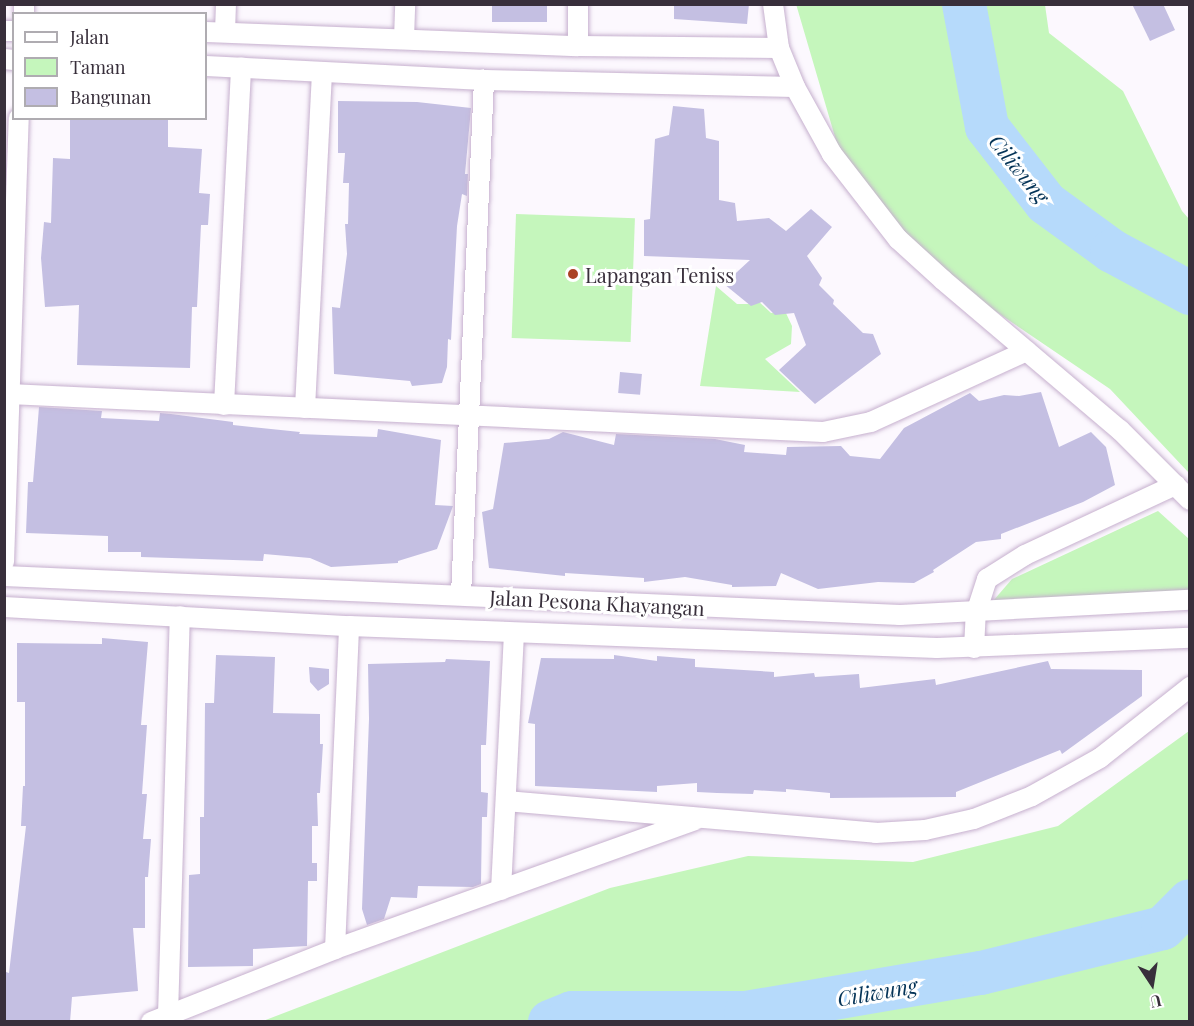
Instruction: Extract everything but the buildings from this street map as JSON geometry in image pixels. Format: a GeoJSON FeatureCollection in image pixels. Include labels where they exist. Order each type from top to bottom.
{"type":"FeatureCollection","features":[{"type":"Feature","properties":{"kind":"street"},"geometry":{"type":"LineString","coordinates":[[226,4],[215,32],[578,46],[779,48]]}},
{"type":"Feature","properties":{"kind":"street"},"geometry":{"type":"LineString","coordinates":[[404,39],[405,4]]}},
{"type":"Feature","properties":{"kind":"street"},"geometry":{"type":"LineString","coordinates":[[578,4],[578,46]]}},
{"type":"Feature","properties":{"kind":"street"},"geometry":{"type":"LineString","coordinates":[[773,4],[779,48],[795,87],[832,154],[898,239],[1120,430],[1190,500]]}},
{"type":"Feature","properties":{"kind":"street"},"geometry":{"type":"LineString","coordinates":[[207,66],[484,80],[795,87]]}},
{"type":"Feature","properties":{"kind":"street"},"geometry":{"type":"LineString","coordinates":[[224,405],[241,67]]}},
{"type":"Feature","properties":{"kind":"street"},"geometry":{"type":"LineString","coordinates":[[305,408],[322,72]]}},
{"type":"Feature","properties":{"kind":"street"},"geometry":{"type":"LineString","coordinates":[[461,595],[484,80]]}},
{"type":"Feature","properties":{"kind":"street"},"geometry":{"type":"LineString","coordinates":[[4,562],[19,120]]}},
{"type":"Feature","properties":{"kind":"street"},"geometry":{"type":"LineString","coordinates":[[9,394],[823,432],[871,422],[1027,351]]}},
{"type":"Feature","properties":{"kind":"street"},"geometry":{"type":"LineString","coordinates":[[974,648],[976,613],[982,588],[993,574],[1025,555],[1175,485]]}},
{"type":"Feature","properties":{"kind":"street","name":"Jalan Pesona Khayangan"},"geometry":{"type":"LineString","coordinates":[[4,576],[900,615],[976,613],[1190,600]]}},
{"type":"Feature","properties":{"kind":"street"},"geometry":{"type":"LineString","coordinates":[[312,623],[313,590]]}},
{"type":"Feature","properties":{"kind":"street","name":"Jalan Pesona Khayangan"},"geometry":{"type":"LineString","coordinates":[[4,607],[514,633],[974,648],[1190,638]]}},
{"type":"Feature","properties":{"kind":"street"},"geometry":{"type":"LineString","coordinates":[[180,616],[160,1018],[335,949],[701,818]]}},
{"type":"Feature","properties":{"kind":"street"},"geometry":{"type":"LineString","coordinates":[[335,949],[349,626]]}},
{"type":"Feature","properties":{"kind":"street"},"geometry":{"type":"LineString","coordinates":[[501,890],[514,633]]}},
{"type":"Feature","properties":{"kind":"street"},"geometry":{"type":"LineString","coordinates":[[506,801],[876,833],[925,830],[974,819],[1032,796],[1100,758],[1190,687]]}},
{"type":"Feature","properties":{"kind":"green space"},"geometry":{"type":"Polygon","coordinates":[[[796,4],[1045,5],[1049,33],[1123,91],[1182,211],[1189,219],[1189,473],[1110,389],[914,256],[840,154],[796,4]]]}},
{"type":"Feature","properties":{"kind":"green space","name":"Lapangan Teniss"},"geometry":{"type":"Polygon","coordinates":[[[516,214],[635,218],[631,342],[512,338],[516,214]]]}},
{"type":"Feature","properties":{"kind":"green space"},"geometry":{"type":"Polygon","coordinates":[[[716,286],[737,304],[748,304],[756,299],[771,313],[785,311],[792,326],[791,344],[765,359],[800,392],[700,386],[716,286]]]}},
{"type":"Feature","properties":{"kind":"green space"},"geometry":{"type":"Polygon","coordinates":[[[1158,511],[1189,539],[1189,594],[987,608],[1012,579],[1158,511]]]}},
{"type":"Feature","properties":{"kind":"green space"},"geometry":{"type":"Polygon","coordinates":[[[1189,731],[1189,1021],[263,1021],[610,888],[748,856],[913,862],[1058,826],[1189,731]]]}},
{"type":"Feature","properties":{"kind":"waterway","name":"Ciliwung"},"geometry":{"type":"LineString","coordinates":[[964,4],[987,127],[1046,203],[1112,251],[1190,293]]}},
{"type":"Feature","properties":{"kind":"waterway","name":"Ciliwung"},"geometry":{"type":"LineString","coordinates":[[550,1022],[572,1013],[746,1013],[981,973],[1163,928],[1190,901]]}},
{"type":"Feature","properties":{"kind":"place","name":"Lapangan Teniss"},"geometry":{"type":"Point","coordinates":[573,274]}}]}
